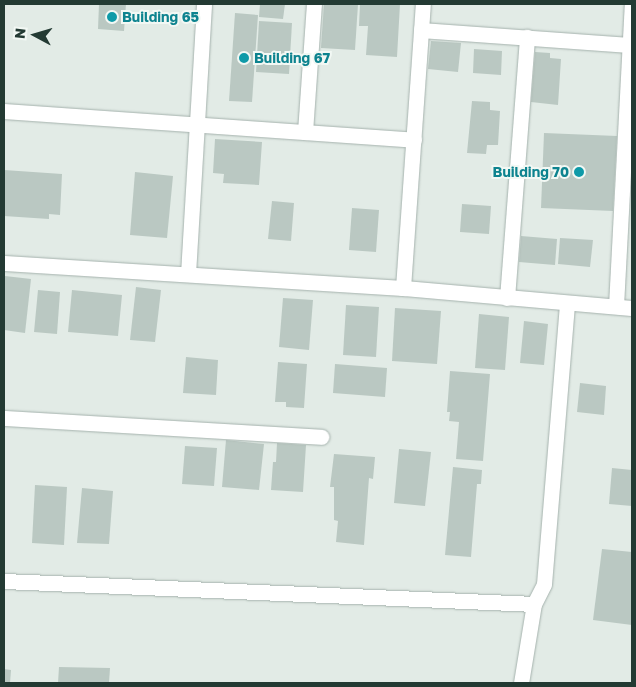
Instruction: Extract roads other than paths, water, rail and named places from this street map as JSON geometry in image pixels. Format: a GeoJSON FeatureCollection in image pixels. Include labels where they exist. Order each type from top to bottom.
{"type":"FeatureCollection","features":[{"type":"Feature","properties":{"kind":"street"},"geometry":{"type":"LineString","coordinates":[[188,274],[204,4]]}},
{"type":"Feature","properties":{"kind":"street"},"geometry":{"type":"LineString","coordinates":[[305,132],[314,4]]}},
{"type":"Feature","properties":{"kind":"street"},"geometry":{"type":"LineString","coordinates":[[403,288],[423,4]]}},
{"type":"Feature","properties":{"kind":"street"},"geometry":{"type":"LineString","coordinates":[[616,306],[632,6]]}},
{"type":"Feature","properties":{"kind":"street"},"geometry":{"type":"LineString","coordinates":[[421,30],[631,45]]}},
{"type":"Feature","properties":{"kind":"street"},"geometry":{"type":"LineString","coordinates":[[507,298],[527,38]]}},
{"type":"Feature","properties":{"kind":"street"},"geometry":{"type":"LineString","coordinates":[[4,111],[414,140]]}},
{"type":"Feature","properties":{"kind":"street"},"geometry":{"type":"LineString","coordinates":[[4,263],[403,288],[632,308]]}},
{"type":"Feature","properties":{"kind":"street"},"geometry":{"type":"LineString","coordinates":[[521,683],[534,604],[544,584],[567,303]]}},
{"type":"Feature","properties":{"kind":"street"},"geometry":{"type":"LineString","coordinates":[[4,418],[321,437]]}},
{"type":"Feature","properties":{"kind":"street"},"geometry":{"type":"LineString","coordinates":[[4,581],[534,604]]}},
{"type":"Feature","properties":{"kind":"place","name":"Building 65"},"geometry":{"type":"Point","coordinates":[112,17]}},
{"type":"Feature","properties":{"kind":"place","name":"Building 67"},"geometry":{"type":"Point","coordinates":[244,58]}},
{"type":"Feature","properties":{"kind":"place","name":"Building 70"},"geometry":{"type":"Point","coordinates":[579,172]}}]}
